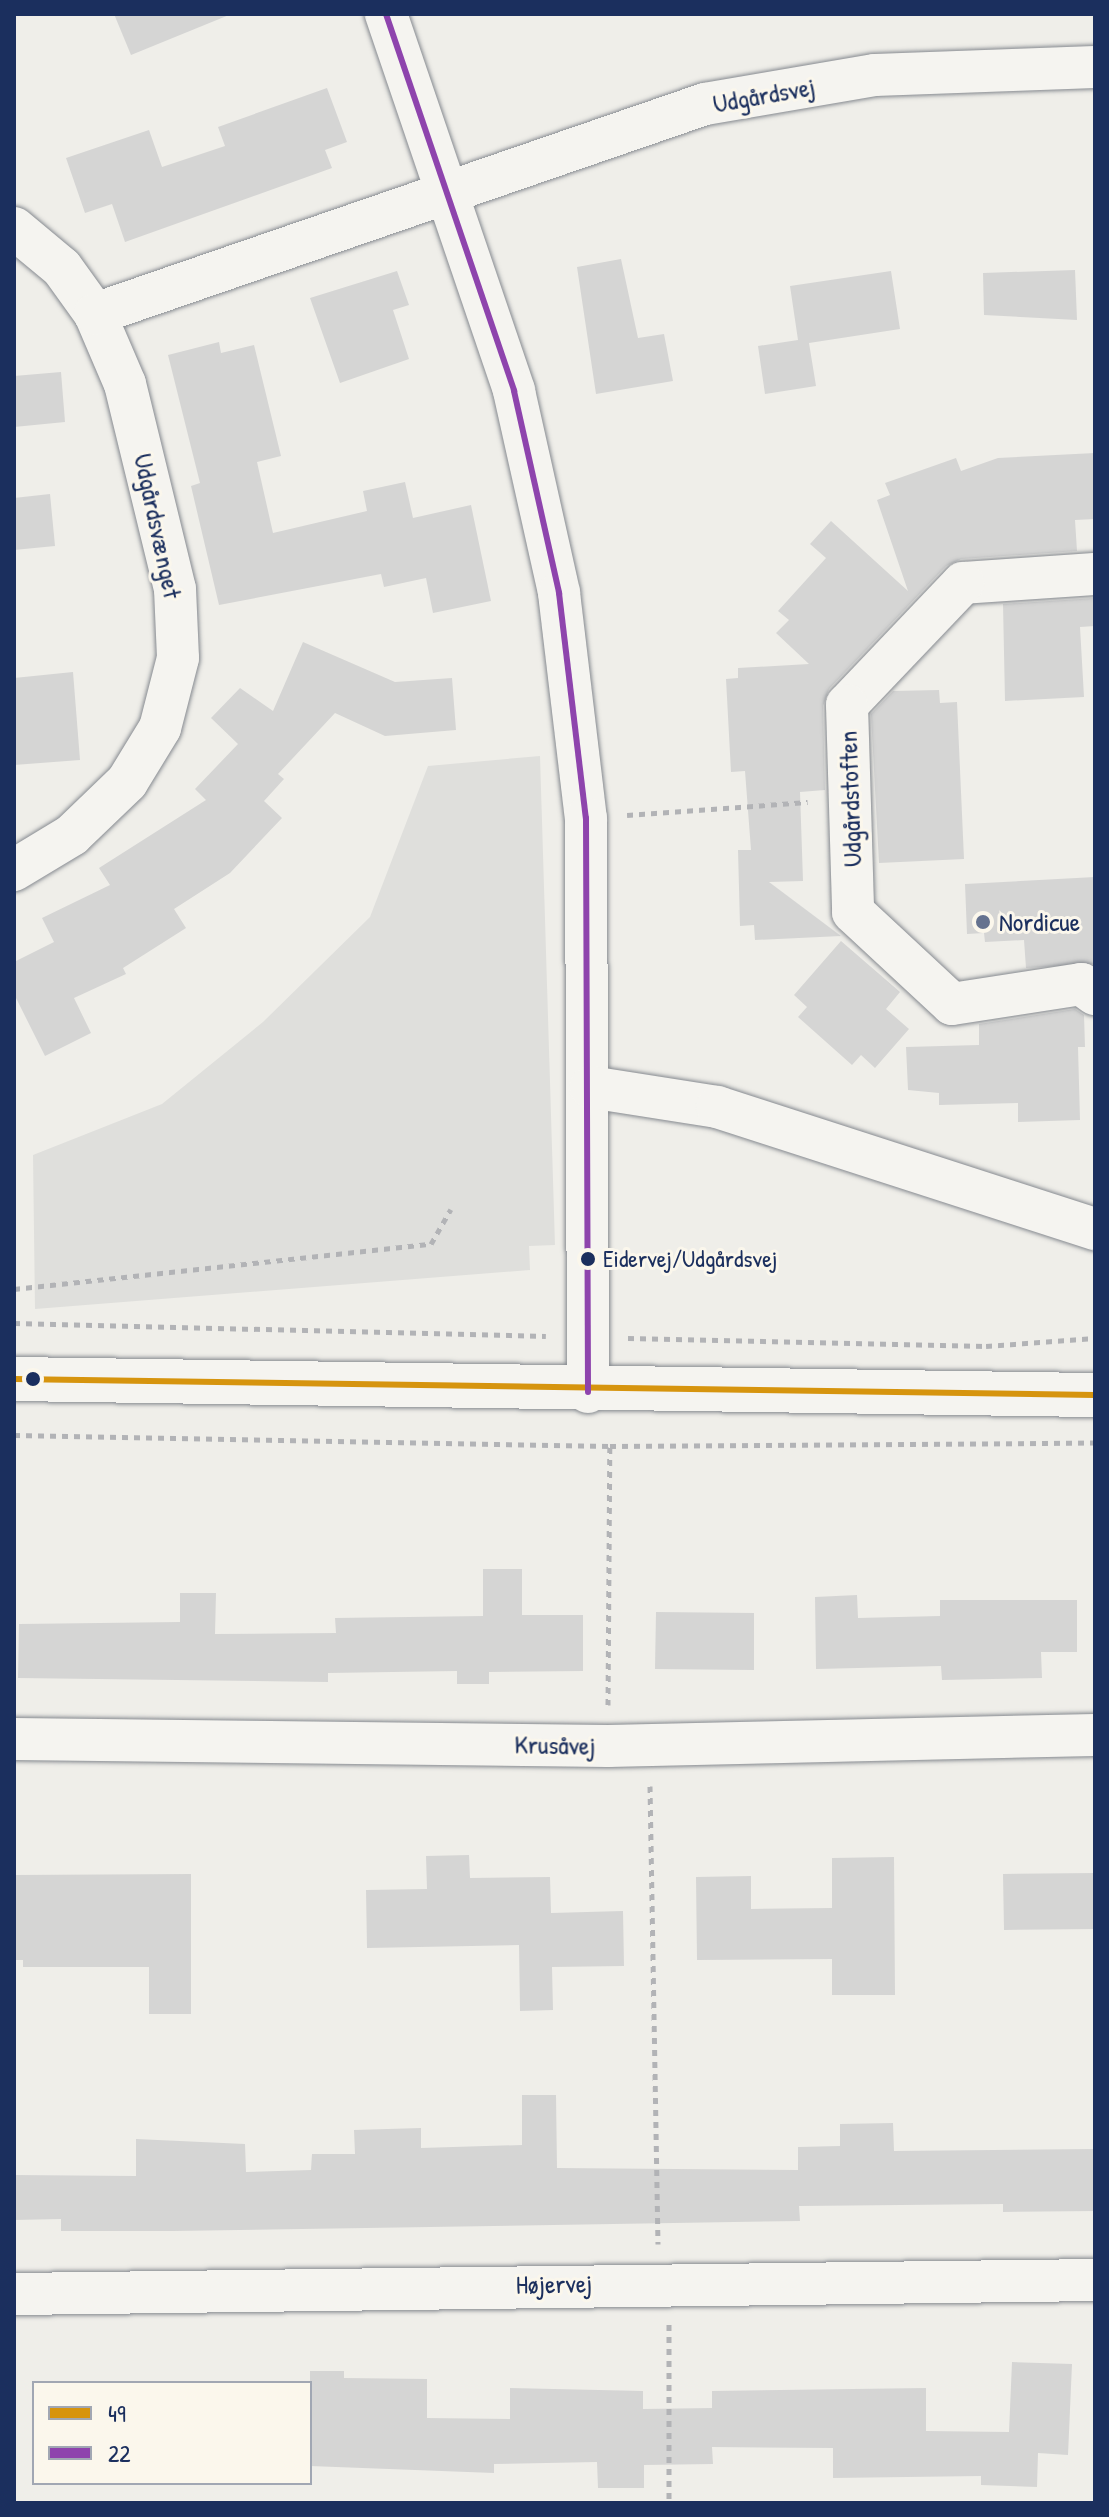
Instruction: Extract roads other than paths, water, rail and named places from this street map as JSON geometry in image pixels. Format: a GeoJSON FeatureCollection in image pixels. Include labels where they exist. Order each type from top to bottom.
{"type":"FeatureCollection","features":[{"type":"Feature","properties":{"kind":"street"},"geometry":{"type":"LineString","coordinates":[[386,14],[518,407],[559,593],[586,818],[590,1087],[588,1392]]}},
{"type":"Feature","properties":{"kind":"street","name":"Udgårdsvej"},"geometry":{"type":"LineString","coordinates":[[445,191],[705,104],[875,75],[1095,67]]}},
{"type":"Feature","properties":{"kind":"street"},"geometry":{"type":"LineString","coordinates":[[95,314],[445,191]]}},
{"type":"Feature","properties":{"kind":"street","name":"Udgårdsvænget"},"geometry":{"type":"LineString","coordinates":[[14,228],[62,268],[95,314],[125,384],[175,589],[178,658],[160,728],[127,782],[72,835],[14,870]]}},
{"type":"Feature","properties":{"kind":"street","name":"Udgårdstoften"},"geometry":{"type":"LineString","coordinates":[[1095,574],[963,583],[847,705],[853,912],[952,1004],[1081,984],[1095,994]]}},
{"type":"Feature","properties":{"kind":"street"},"geometry":{"type":"LineString","coordinates":[[590,1087],[717,1107],[1095,1229]]}},
{"type":"Feature","properties":{"kind":"street"},"geometry":{"type":"LineString","coordinates":[[14,1379],[588,1392],[1095,1395]]}},
{"type":"Feature","properties":{"kind":"street","name":"Krusåvej"},"geometry":{"type":"LineString","coordinates":[[14,1739],[649,1746],[1095,1735]]}},
{"type":"Feature","properties":{"kind":"street","name":"Højervej"},"geometry":{"type":"LineString","coordinates":[[14,2294],[669,2282],[1095,2280]]}},
{"type":"Feature","properties":{"kind":"place","name":"Nordicue"},"geometry":{"type":"Point","coordinates":[983,922]}},
{"type":"Feature","properties":{"kind":"place","name":"Eidervej/Udgårdsvej"},"geometry":{"type":"Point","coordinates":[588,1259]}}]}
